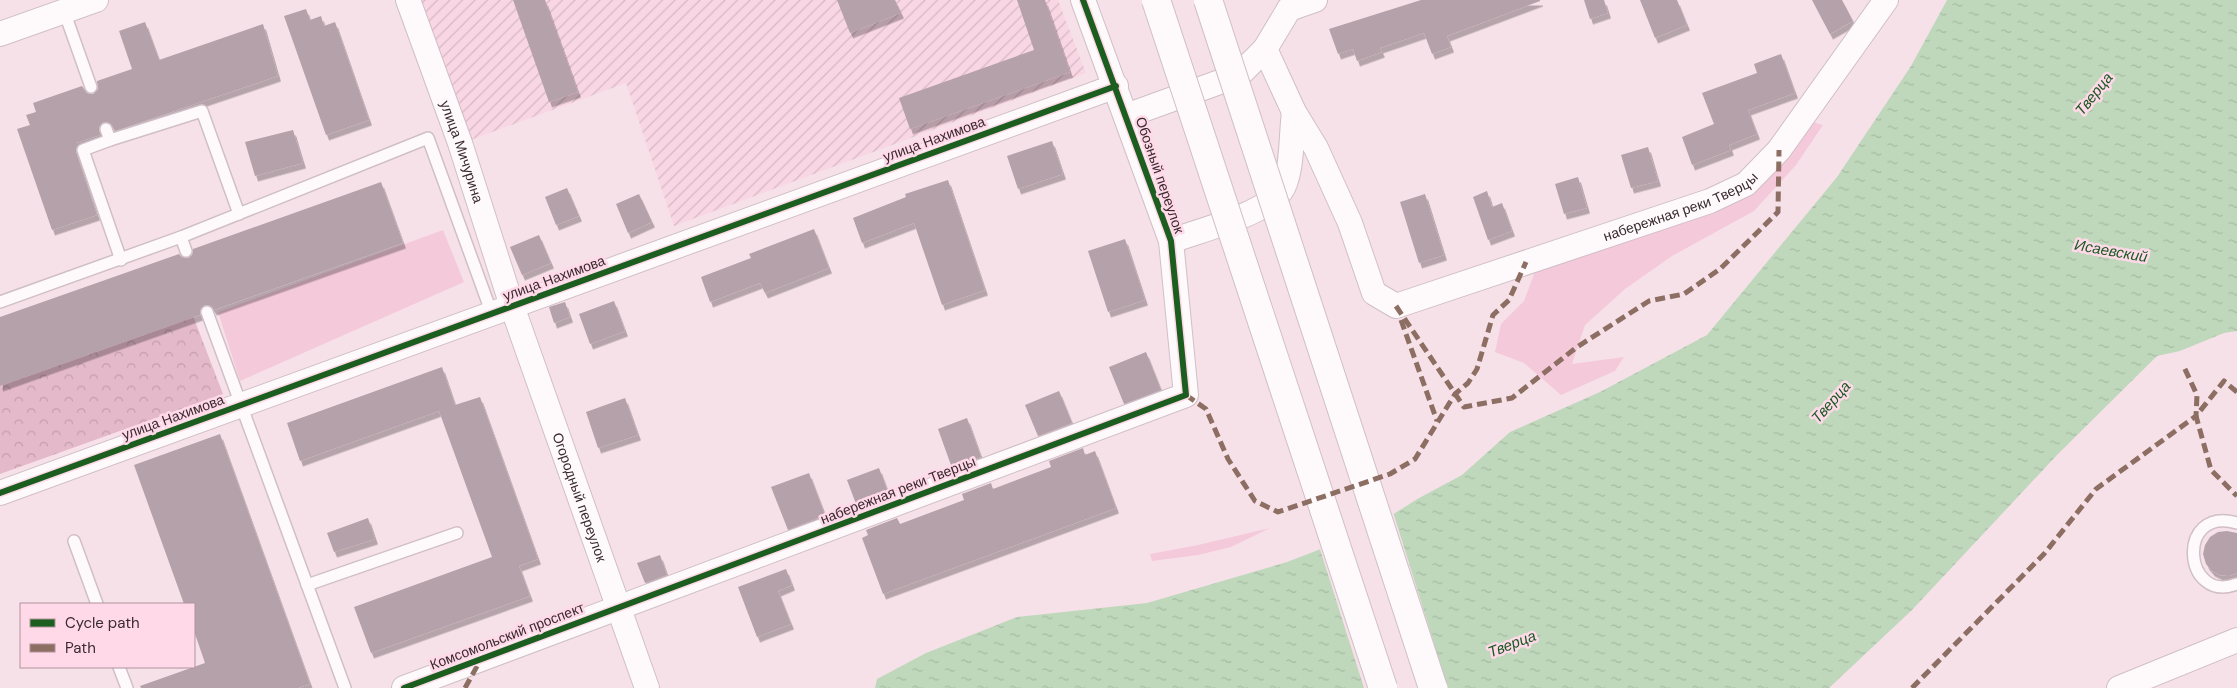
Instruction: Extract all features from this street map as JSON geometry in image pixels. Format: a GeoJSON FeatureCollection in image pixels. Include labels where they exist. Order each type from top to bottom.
{"type":"FeatureCollection","features":[{"type":"Feature","properties":{"kind":"main road"},"geometry":{"type":"LineString","coordinates":[[1156,0],[1383,688]]}},
{"type":"Feature","properties":{"kind":"main road"},"geometry":{"type":"LineString","coordinates":[[1208,0],[1433,688]]}},
{"type":"Feature","properties":{"kind":"street"},"geometry":{"type":"LineString","coordinates":[[0,34],[96,0]]}},
{"type":"Feature","properties":{"kind":"street","name":"улица Мичурина"},"geometry":{"type":"LineString","coordinates":[[408,0],[460,143],[502,310]]}},
{"type":"Feature","properties":{"kind":"street","name":"Обозный переулок"},"geometry":{"type":"LineString","coordinates":[[1083,0],[1116,86],[1171,241],[1186,396]]}},
{"type":"Feature","properties":{"kind":"street"},"geometry":{"type":"LineString","coordinates":[[1126,116],[1239,75],[1265,49],[1287,4],[1315,0]]}},
{"type":"Feature","properties":{"kind":"street","name":"набережная реки Тверцы"},"geometry":{"type":"LineString","coordinates":[[1294,112],[1316,148],[1350,223],[1374,293],[1396,306],[1710,201],[1746,184],[1779,150],[1875,6]]}},
{"type":"Feature","properties":{"kind":"street"},"geometry":{"type":"LineString","coordinates":[[1171,241],[1261,209],[1282,190],[1291,160],[1294,112],[1265,49]]}},
{"type":"Feature","properties":{"kind":"street","name":"улица Нахимова"},"geometry":{"type":"LineString","coordinates":[[0,493],[1116,86]]}},
{"type":"Feature","properties":{"kind":"street","name":"Огородный переулок"},"geometry":{"type":"LineString","coordinates":[[502,310],[619,608],[647,688]]}},
{"type":"Feature","properties":{"kind":"street","name":"набережная реки Тверцы"},"geometry":{"type":"LineString","coordinates":[[619,608],[1186,396]]}},
{"type":"Feature","properties":{"kind":"street","name":"Комсомольский проспект"},"geometry":{"type":"LineString","coordinates":[[404,688],[619,608]]}},
{"type":"Feature","properties":{"kind":"street"},"geometry":{"type":"LineString","coordinates":[[2119,688],[2237,640]]}},
{"type":"Feature","properties":{"kind":"lane"},"geometry":{"type":"LineString","coordinates":[[64,11],[91,87]]}},
{"type":"Feature","properties":{"kind":"lane"},"geometry":{"type":"LineString","coordinates":[[121,260],[83,150],[202,110],[239,214]]}},
{"type":"Feature","properties":{"kind":"lane"},"geometry":{"type":"LineString","coordinates":[[106,129],[110,140]]}},
{"type":"Feature","properties":{"kind":"lane"},"geometry":{"type":"LineString","coordinates":[[0,302],[121,260],[428,138],[502,310]]}},
{"type":"Feature","properties":{"kind":"lane"},"geometry":{"type":"LineString","coordinates":[[181,237],[186,251]]}},
{"type":"Feature","properties":{"kind":"lane"},"geometry":{"type":"LineString","coordinates":[[207,312],[345,688]]}},
{"type":"Feature","properties":{"kind":"lane"},"geometry":{"type":"LineString","coordinates":[[2237,523],[2227,520],[2214,522],[2203,528],[2195,538],[2192,551],[2193,564],[2200,575],[2210,583],[2222,586],[2237,584]]}},
{"type":"Feature","properties":{"kind":"lane"},"geometry":{"type":"LineString","coordinates":[[307,585],[457,532]]}},
{"type":"Feature","properties":{"kind":"lane"},"geometry":{"type":"LineString","coordinates":[[74,541],[97,603]]}},
{"type":"Feature","properties":{"kind":"lane"},"geometry":{"type":"LineString","coordinates":[[119,668],[127,688]]}},
{"type":"Feature","properties":{"kind":"shaded area"},"geometry":{"type":"Polygon","coordinates":[[[417,0],[1058,0],[1086,73],[674,226],[626,83],[468,141],[417,0]]]}},
{"type":"Feature","properties":{"kind":"shaded area"},"geometry":{"type":"Polygon","coordinates":[[[1812,122],[1823,125],[1796,165],[1754,211],[1672,256],[1625,289],[1585,325],[1572,364],[1624,357],[1615,371],[1561,395],[1524,363],[1495,352],[1501,324],[1524,301],[1537,266],[1652,231],[1752,195],[1777,169],[1812,122]]]}},
{"type":"Feature","properties":{"kind":"shaded area"},"geometry":{"type":"Polygon","coordinates":[[[443,230],[464,282],[240,381],[218,312],[443,230]]]}},
{"type":"Feature","properties":{"kind":"shaded area"},"geometry":{"type":"Polygon","coordinates":[[[1270,528],[1231,547],[1198,555],[1152,561],[1150,554],[1198,545],[1270,528]]]}},
{"type":"Feature","properties":{"kind":"green space"},"geometry":{"type":"Polygon","coordinates":[[[190,308],[223,394],[0,474],[0,386],[190,308]]]}},
{"type":"Feature","properties":{"kind":"water"},"geometry":{"type":"Polygon","coordinates":[[[1947,0],[2237,0],[2237,331],[2224,333],[2180,351],[2157,356],[2057,455],[1912,610],[1829,688],[875,688],[877,679],[926,653],[1017,617],[1147,603],[1287,562],[1365,532],[1419,498],[1462,475],[1510,432],[1600,392],[1707,335],[1837,177],[1911,66],[1947,0]]]}},
{"type":"Feature","properties":{"kind":"pier"},"geometry":{"type":"Polygon","coordinates":[[[1393,512],[1448,688],[1364,688],[1319,546],[1364,530],[1393,512]]]}},
{"type":"Feature","properties":{"kind":"building"},"geometry":{"type":"Polygon","coordinates":[[[513,0],[545,0],[578,92],[549,102],[513,0]]]}},
{"type":"Feature","properties":{"kind":"building"},"geometry":{"type":"Polygon","coordinates":[[[837,0],[895,0],[901,13],[850,33],[837,0]]]}},
{"type":"Feature","properties":{"kind":"building"},"geometry":{"type":"Polygon","coordinates":[[[1017,0],[1045,0],[1070,72],[910,129],[899,98],[1034,50],[1017,0]]]}},
{"type":"Feature","properties":{"kind":"building"},"geometry":{"type":"Polygon","coordinates":[[[1421,0],[1540,1],[1447,36],[1451,47],[1432,54],[1424,33],[1380,48],[1382,52],[1357,61],[1353,49],[1338,54],[1329,29],[1421,0]]]}},
{"type":"Feature","properties":{"kind":"building"},"geometry":{"type":"Polygon","coordinates":[[[1584,0],[1604,0],[1608,13],[1590,19],[1584,0]]]}},
{"type":"Feature","properties":{"kind":"building"},"geometry":{"type":"Polygon","coordinates":[[[1640,0],[1677,0],[1687,25],[1655,38],[1640,0]]]}},
{"type":"Feature","properties":{"kind":"building"},"geometry":{"type":"Polygon","coordinates":[[[1812,0],[1842,0],[1853,21],[1830,34],[1812,0]]]}},
{"type":"Feature","properties":{"kind":"building"},"geometry":{"type":"Polygon","coordinates":[[[306,9],[310,20],[321,16],[324,26],[335,22],[369,120],[326,135],[284,16],[306,9]]]}},
{"type":"Feature","properties":{"kind":"building"},"geometry":{"type":"Polygon","coordinates":[[[145,22],[159,60],[263,24],[278,76],[115,131],[110,123],[103,122],[99,127],[100,135],[76,143],[76,152],[97,215],[52,230],[17,129],[30,125],[26,115],[36,112],[33,103],[82,86],[87,93],[93,94],[98,89],[97,81],[132,69],[119,31],[145,22]]]}},
{"type":"Feature","properties":{"kind":"building"},"geometry":{"type":"Polygon","coordinates":[[[1781,54],[1795,93],[1748,110],[1757,134],[1729,145],[1731,150],[1692,165],[1682,137],[1714,124],[1702,93],[1757,73],[1754,64],[1781,54]]]}},
{"type":"Feature","properties":{"kind":"building"},"geometry":{"type":"Polygon","coordinates":[[[293,130],[303,163],[255,176],[245,142],[293,130]]]}},
{"type":"Feature","properties":{"kind":"building"},"geometry":{"type":"Polygon","coordinates":[[[1052,141],[1063,174],[1018,189],[1007,156],[1052,141]]]}},
{"type":"Feature","properties":{"kind":"building"},"geometry":{"type":"Polygon","coordinates":[[[1648,147],[1658,181],[1631,188],[1621,155],[1648,147]]]}},
{"type":"Feature","properties":{"kind":"building"},"geometry":{"type":"Polygon","coordinates":[[[1578,177],[1587,208],[1564,214],[1555,184],[1578,177]]]}},
{"type":"Feature","properties":{"kind":"building"},"geometry":{"type":"Polygon","coordinates":[[[948,180],[985,290],[942,305],[914,223],[862,243],[853,218],[906,197],[905,194],[948,180]]]}},
{"type":"Feature","properties":{"kind":"building"},"geometry":{"type":"Polygon","coordinates":[[[381,182],[403,243],[214,310],[211,306],[205,305],[201,308],[200,315],[0,386],[0,317],[179,254],[182,257],[188,258],[192,255],[193,249],[381,182]]]}},
{"type":"Feature","properties":{"kind":"building"},"geometry":{"type":"Polygon","coordinates":[[[567,188],[579,216],[556,225],[545,197],[567,188]]]}},
{"type":"Feature","properties":{"kind":"building"},"geometry":{"type":"Polygon","coordinates":[[[1487,191],[1492,207],[1502,203],[1512,231],[1488,240],[1473,197],[1487,191]]]}},
{"type":"Feature","properties":{"kind":"building"},"geometry":{"type":"Polygon","coordinates":[[[639,194],[652,222],[628,233],[616,204],[639,194]]]}},
{"type":"Feature","properties":{"kind":"building"},"geometry":{"type":"Polygon","coordinates":[[[1425,194],[1444,255],[1419,263],[1400,202],[1425,194]]]}},
{"type":"Feature","properties":{"kind":"building"},"geometry":{"type":"Polygon","coordinates":[[[814,229],[829,268],[765,293],[760,283],[710,302],[701,277],[751,258],[749,254],[814,229]]]}},
{"type":"Feature","properties":{"kind":"building"},"geometry":{"type":"Polygon","coordinates":[[[539,235],[551,263],[522,275],[510,247],[539,235]]]}},
{"type":"Feature","properties":{"kind":"building"},"geometry":{"type":"Polygon","coordinates":[[[1125,239],[1145,300],[1108,312],[1088,251],[1125,239]]]}},
{"type":"Feature","properties":{"kind":"building"},"geometry":{"type":"Polygon","coordinates":[[[614,301],[625,331],[590,344],[579,314],[614,301]]]}},
{"type":"Feature","properties":{"kind":"building"},"geometry":{"type":"Polygon","coordinates":[[[565,302],[570,317],[554,323],[549,307],[565,302]]]}},
{"type":"Feature","properties":{"kind":"building"},"geometry":{"type":"Polygon","coordinates":[[[1146,352],[1161,390],[1124,404],[1109,367],[1146,352]]]}},
{"type":"Feature","properties":{"kind":"building"},"geometry":{"type":"Polygon","coordinates":[[[442,367],[455,405],[480,397],[538,559],[519,566],[530,596],[371,653],[354,607],[492,557],[439,411],[300,461],[287,423],[442,367]]]}},
{"type":"Feature","properties":{"kind":"building"},"geometry":{"type":"Polygon","coordinates":[[[1059,391],[1072,423],[1038,436],[1025,405],[1059,391]]]}},
{"type":"Feature","properties":{"kind":"building"},"geometry":{"type":"Polygon","coordinates":[[[625,398],[638,435],[598,448],[586,412],[625,398]]]}},
{"type":"Feature","properties":{"kind":"building"},"geometry":{"type":"Polygon","coordinates":[[[967,418],[981,457],[952,468],[938,429],[967,418]]]}},
{"type":"Feature","properties":{"kind":"building"},"geometry":{"type":"Polygon","coordinates":[[[220,434],[310,684],[298,688],[141,688],[140,686],[205,663],[195,634],[195,603],[184,603],[134,465],[220,434]]]}},
{"type":"Feature","properties":{"kind":"building"},"geometry":{"type":"Polygon","coordinates":[[[1083,448],[1085,455],[1095,451],[1116,508],[883,594],[862,538],[868,535],[866,530],[897,518],[900,524],[964,500],[962,494],[991,483],[993,489],[1051,467],[1049,461],[1083,448]]]}},
{"type":"Feature","properties":{"kind":"building"},"geometry":{"type":"Polygon","coordinates":[[[879,468],[888,492],[856,504],[847,480],[879,468]]]}},
{"type":"Feature","properties":{"kind":"building"},"geometry":{"type":"Polygon","coordinates":[[[809,473],[825,515],[788,530],[771,487],[809,473]]]}},
{"type":"Feature","properties":{"kind":"building"},"geometry":{"type":"Polygon","coordinates":[[[368,518],[375,539],[334,552],[327,533],[368,518]]]}},
{"type":"Feature","properties":{"kind":"building"},"geometry":{"type":"Polygon","coordinates":[[[2218,532],[2237,533],[2237,573],[2229,576],[2220,575],[2212,571],[2206,564],[2203,554],[2205,545],[2210,537],[2218,532]]]}},
{"type":"Feature","properties":{"kind":"building"},"geometry":{"type":"Polygon","coordinates":[[[660,555],[667,575],[645,583],[637,563],[660,555]]]}},
{"type":"Feature","properties":{"kind":"building"},"geometry":{"type":"Polygon","coordinates":[[[786,569],[792,585],[778,591],[791,624],[757,637],[738,587],[786,569]]]}},
{"type":"Feature","properties":{"kind":"marked path"},"geometry":{"type":"LineString","coordinates":[[1396,306],[1464,407],[1512,398],[1577,347],[1649,301],[1684,294],[1720,269],[1778,212],[1779,150]]}},
{"type":"Feature","properties":{"kind":"marked path"},"geometry":{"type":"LineString","coordinates":[[1186,395],[1206,409],[1228,459],[1255,501],[1278,512],[1390,474],[1415,459],[1455,394],[1468,383],[1477,369],[1493,315],[1509,300],[1526,262]]}},
{"type":"Feature","properties":{"kind":"marked path"},"geometry":{"type":"LineString","coordinates":[[1401,320],[1437,421]]}},
{"type":"Feature","properties":{"kind":"marked path"},"geometry":{"type":"LineString","coordinates":[[1912,688],[2044,554],[2096,489],[2196,416],[2197,395],[2184,367]]}},
{"type":"Feature","properties":{"kind":"marked path"},"geometry":{"type":"LineString","coordinates":[[2237,392],[2224,381],[2196,416],[2211,470],[2237,496]]}},
{"type":"Feature","properties":{"kind":"marked path"},"geometry":{"type":"LineString","coordinates":[[465,688],[481,659]]}},
{"type":"Feature","properties":{"kind":"cycle path"},"geometry":{"type":"LineString","coordinates":[[404,688],[1186,395],[1171,241],[1083,0]]}},
{"type":"Feature","properties":{"kind":"cycle path"},"geometry":{"type":"LineString","coordinates":[[0,493],[1116,86]]}},
{"type":"Feature","properties":{"kind":"water label","name":"Тверца"},"geometry":{"type":"Point","coordinates":[2094,94]}},
{"type":"Feature","properties":{"kind":"water label","name":"Исаевский"},"geometry":{"type":"Point","coordinates":[2111,251]}},
{"type":"Feature","properties":{"kind":"water label","name":"Тверца"},"geometry":{"type":"Point","coordinates":[1831,402]}},
{"type":"Feature","properties":{"kind":"water label","name":"Тверца"},"geometry":{"type":"Point","coordinates":[1512,644]}}]}
